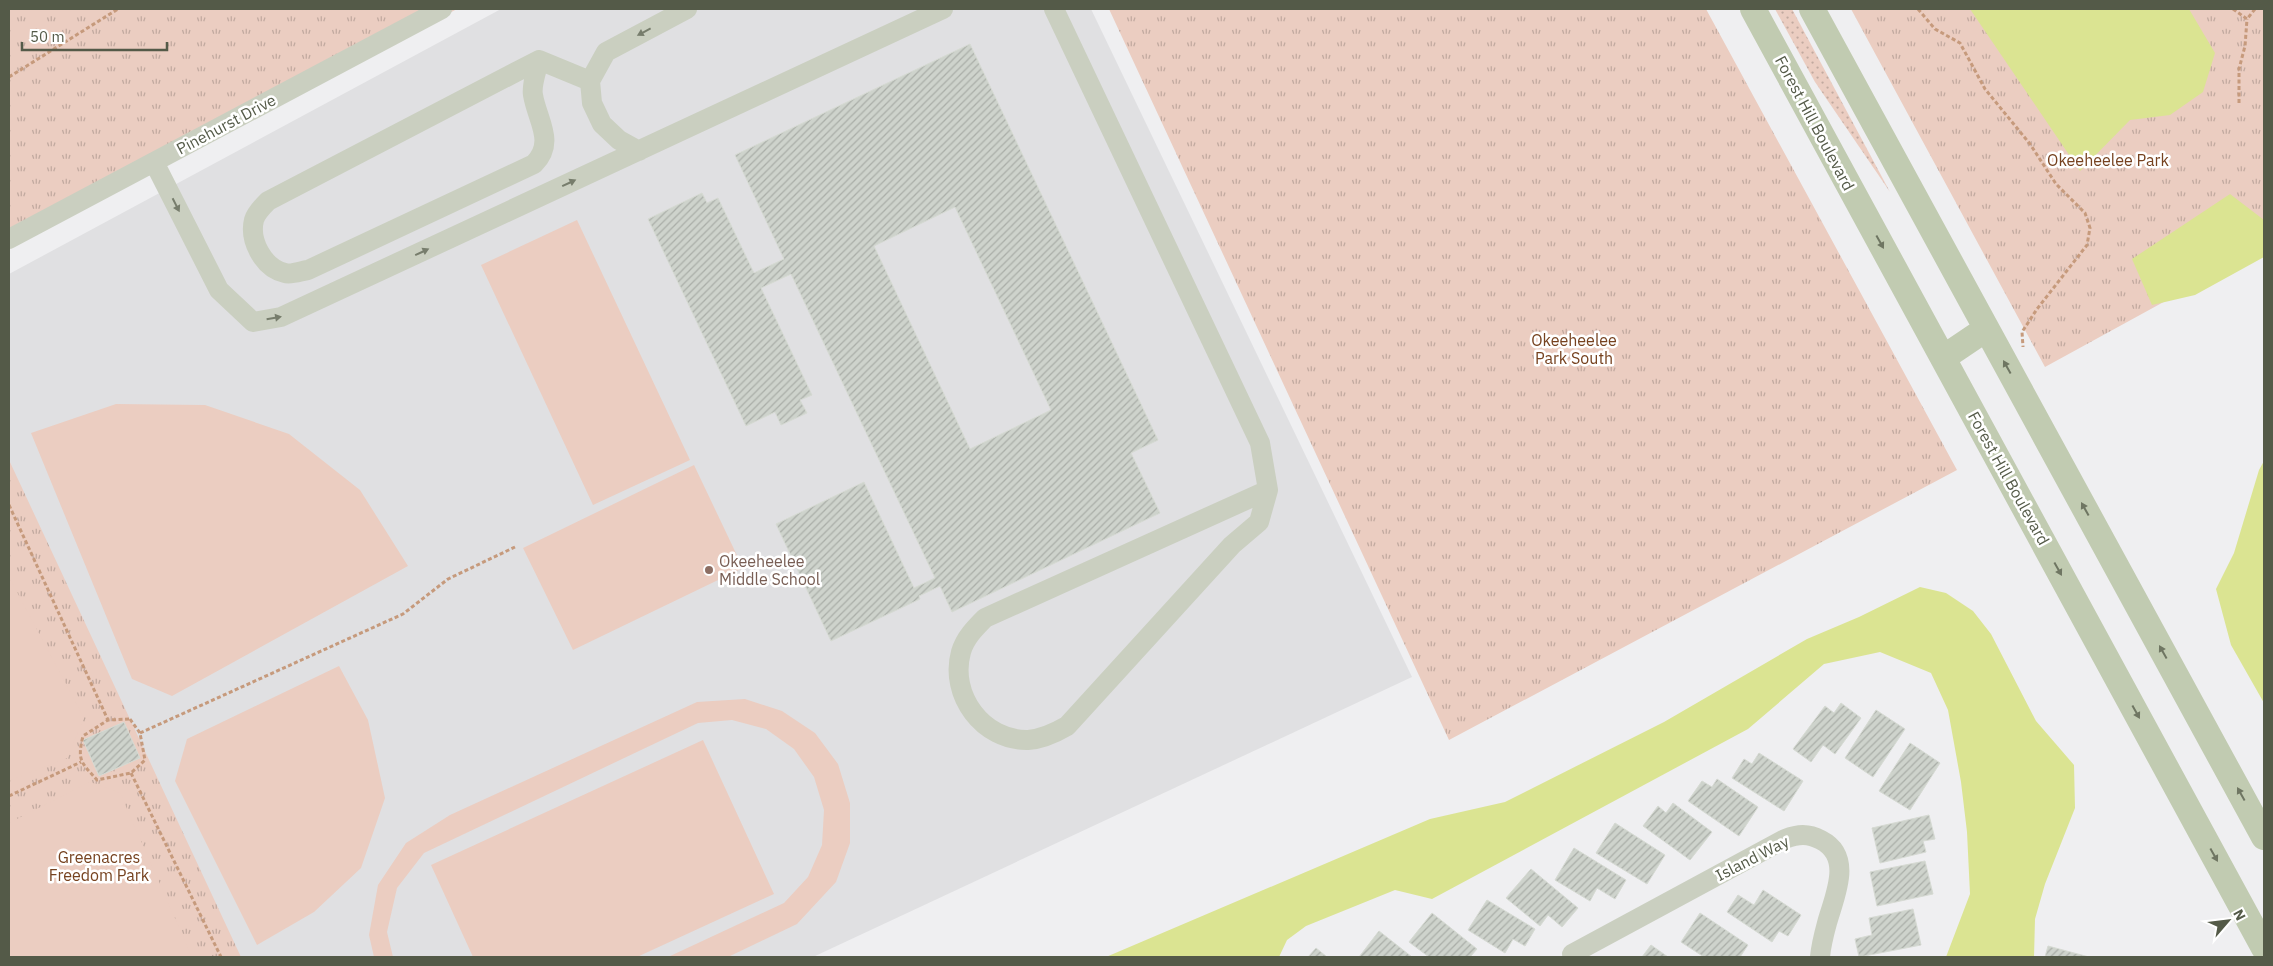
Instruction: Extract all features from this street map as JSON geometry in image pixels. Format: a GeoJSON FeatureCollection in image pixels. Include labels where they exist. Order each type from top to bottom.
{"type":"FeatureCollection","features":[{"type":"Feature","properties":{"kind":"main road","name":"Forest Hill Boulevard"},"geometry":{"type":"LineString","coordinates":[[1754,9],[2264,948]]}},
{"type":"Feature","properties":{"kind":"main road"},"geometry":{"type":"LineString","coordinates":[[1812,9],[2264,837]]}},
{"type":"Feature","properties":{"kind":"main road"},"geometry":{"type":"LineString","coordinates":[[1943,358],[1986,329]]}},
{"type":"Feature","properties":{"kind":"street","name":"Pinehurst Drive"},"geometry":{"type":"LineString","coordinates":[[9,239],[442,9]]}},
{"type":"Feature","properties":{"kind":"street"},"geometry":{"type":"LineString","coordinates":[[639,150],[619,140],[602,124],[592,104],[590,81],[606,52],[687,9]]}},
{"type":"Feature","properties":{"kind":"street"},"geometry":{"type":"LineString","coordinates":[[154,162],[219,290],[253,322],[282,317],[943,9]]}},
{"type":"Feature","properties":{"kind":"street"},"geometry":{"type":"LineString","coordinates":[[1054,9],[1260,443],[1268,490],[1259,522],[1232,545],[1068,726],[1049,736],[1028,740],[1007,737],[988,727],[972,713],[962,694],[958,673],[964,646],[971,633],[985,618],[1268,490]]}},
{"type":"Feature","properties":{"kind":"street"},"geometry":{"type":"LineString","coordinates":[[539,60],[532,93],[546,140],[544,149],[534,164],[308,270],[286,274],[273,267],[263,258],[255,239],[254,218],[268,201],[539,60],[590,81]]}},
{"type":"Feature","properties":{"kind":"street","name":"Island Way"},"geometry":{"type":"LineString","coordinates":[[1570,956],[1785,839],[1799,834],[1813,836],[1826,842],[1836,854],[1840,867],[1839,882],[1826,925],[1820,957]]}},
{"type":"Feature","properties":{"kind":"path"},"geometry":{"type":"LineString","coordinates":[[9,77],[118,9]]}},
{"type":"Feature","properties":{"kind":"path"},"geometry":{"type":"LineString","coordinates":[[1918,9],[1935,29],[1960,43],[1985,89],[2030,144],[2056,184],[2085,213],[2088,221],[2090,228],[2088,245],[2037,309],[2022,332],[2025,353]]}},
{"type":"Feature","properties":{"kind":"path"},"geometry":{"type":"LineString","coordinates":[[2233,9],[2247,20]]}},
{"type":"Feature","properties":{"kind":"path"},"geometry":{"type":"LineString","coordinates":[[2238,103],[2239,69],[2245,46],[2247,20],[2255,9]]}},
{"type":"Feature","properties":{"kind":"path"},"geometry":{"type":"LineString","coordinates":[[9,505],[108,720]]}},
{"type":"Feature","properties":{"kind":"path"},"geometry":{"type":"LineString","coordinates":[[140,733],[403,614],[448,579],[515,547]]}},
{"type":"Feature","properties":{"kind":"path"},"geometry":{"type":"LineString","coordinates":[[130,719],[140,733],[145,760],[131,773],[97,780],[81,762],[79,755],[83,736],[108,720],[130,719]]}},
{"type":"Feature","properties":{"kind":"path"},"geometry":{"type":"LineString","coordinates":[[9,796],[81,762]]}},
{"type":"Feature","properties":{"kind":"path"},"geometry":{"type":"LineString","coordinates":[[131,773],[221,957]]}},
{"type":"Feature","properties":{"kind":"shaded area","name":"Okeeheelee Middle School"},"geometry":{"type":"Polygon","coordinates":[[[501,9],[1091,9],[1412,677],[813,957],[239,957],[9,463],[9,274],[501,9]]]}},
{"type":"Feature","properties":{"kind":"shaded area"},"geometry":{"type":"Polygon","coordinates":[[[1970,9],[2189,9],[2215,53],[2203,92],[2170,115],[2130,120],[2080,171],[1970,9]]]}},
{"type":"Feature","properties":{"kind":"shaded area"},"geometry":{"type":"Polygon","coordinates":[[[2230,194],[2264,220],[2264,257],[2195,295],[2152,305],[2132,259],[2230,194]]]}},
{"type":"Feature","properties":{"kind":"shaded area"},"geometry":{"type":"Polygon","coordinates":[[[2264,461],[2264,703],[2231,645],[2216,589],[2234,553],[2259,470],[2264,461]]]}},
{"type":"Feature","properties":{"kind":"shaded area"},"geometry":{"type":"Polygon","coordinates":[[[1920,587],[1946,593],[1973,611],[1991,634],[2036,721],[2074,765],[2075,808],[2045,884],[2035,919],[2034,957],[1946,957],[1970,894],[1967,832],[1961,782],[1948,710],[1931,673],[1880,652],[1824,664],[1748,729],[1432,899],[1395,890],[1306,926],[1287,940],[1279,957],[1106,957],[1430,819],[1505,802],[1664,722],[1807,639],[1859,617],[1920,587]]]}},
{"type":"Feature","properties":{"kind":"green space"},"geometry":{"type":"Polygon","coordinates":[[[9,9],[457,9],[9,246],[9,9]]]}},
{"type":"Feature","properties":{"kind":"green space","name":"Okeeheelee Park South"},"geometry":{"type":"Polygon","coordinates":[[[1109,9],[1706,9],[1957,470],[1449,740],[1109,9]]]}},
{"type":"Feature","properties":{"kind":"green space"},"geometry":{"type":"Polygon","coordinates":[[[1775,9],[1792,9],[1890,192],[1815,82],[1775,9]]]}},
{"type":"Feature","properties":{"kind":"green space","name":"Okeeheelee Park"},"geometry":{"type":"Polygon","coordinates":[[[1851,9],[2264,9],[2264,247],[2045,367],[1851,9]]]}},
{"type":"Feature","properties":{"kind":"green space"},"geometry":{"type":"Polygon","coordinates":[[[577,220],[690,460],[593,505],[481,265],[577,220]]]}},
{"type":"Feature","properties":{"kind":"green space"},"geometry":{"type":"Polygon","coordinates":[[[116,404],[205,405],[289,434],[360,490],[408,566],[172,696],[132,679],[31,433],[116,404]]]}},
{"type":"Feature","properties":{"kind":"green space","name":"Greenacres Freedom Park"},"geometry":{"type":"Polygon","coordinates":[[[9,460],[241,957],[9,957],[9,460]]]}},
{"type":"Feature","properties":{"kind":"green space"},"geometry":{"type":"Polygon","coordinates":[[[694,465],[743,568],[573,650],[523,548],[694,465]]]}},
{"type":"Feature","properties":{"kind":"green space"},"geometry":{"type":"Polygon","coordinates":[[[9,577],[84,718],[67,758],[9,781],[9,577]]]}},
{"type":"Feature","properties":{"kind":"green space"},"geometry":{"type":"Polygon","coordinates":[[[339,666],[368,720],[385,798],[361,868],[314,912],[257,945],[175,781],[187,739],[339,666]]]}},
{"type":"Feature","properties":{"kind":"green space"},"geometry":{"type":"Polygon","coordinates":[[[745,699],[782,711],[815,733],[838,764],[850,803],[850,843],[836,882],[797,924],[728,957],[668,957],[784,903],[808,877],[822,845],[824,810],[814,777],[794,749],[766,729],[732,720],[698,723],[424,853],[397,888],[387,932],[393,957],[374,957],[369,935],[378,885],[406,843],[450,815],[697,702],[745,699]]]}},
{"type":"Feature","properties":{"kind":"green space"},"geometry":{"type":"Polygon","coordinates":[[[703,740],[774,894],[637,957],[473,957],[431,865],[703,740]]]}},
{"type":"Feature","properties":{"kind":"green space"},"geometry":{"type":"Polygon","coordinates":[[[90,782],[120,793],[192,957],[9,957],[9,823],[90,782]]]}},
{"type":"Feature","properties":{"kind":"building"},"geometry":{"type":"Polygon","coordinates":[[[970,44],[1158,440],[1131,453],[1160,513],[952,612],[940,586],[919,596],[920,599],[831,641],[776,524],[864,482],[914,588],[935,578],[791,274],[761,288],[812,395],[800,400],[807,413],[781,425],[775,412],[746,426],[648,219],[702,193],[707,203],[718,198],[754,273],[784,259],[735,155],[970,44]],[[955,207],[874,246],[970,449],[1051,410],[955,207]]]}},
{"type":"Feature","properties":{"kind":"building"},"geometry":{"type":"Polygon","coordinates":[[[1841,703],[1861,718],[1835,754],[1823,745],[1811,762],[1793,749],[1825,706],[1834,713],[1841,703]]]}},
{"type":"Feature","properties":{"kind":"building"},"geometry":{"type":"Polygon","coordinates":[[[1876,710],[1905,729],[1873,777],[1845,758],[1876,710]]]}},
{"type":"Feature","properties":{"kind":"building"},"geometry":{"type":"Polygon","coordinates":[[[124,722],[140,758],[99,776],[83,740],[124,722]]]}},
{"type":"Feature","properties":{"kind":"building"},"geometry":{"type":"Polygon","coordinates":[[[1910,743],[1940,763],[1910,810],[1879,791],[1910,743]]]}},
{"type":"Feature","properties":{"kind":"building"},"geometry":{"type":"Polygon","coordinates":[[[1759,753],[1803,781],[1784,811],[1732,778],[1744,759],[1752,764],[1759,753]]]}},
{"type":"Feature","properties":{"kind":"building"},"geometry":{"type":"Polygon","coordinates":[[[1717,779],[1758,807],[1739,836],[1688,801],[1702,781],[1712,787],[1717,779]]]}},
{"type":"Feature","properties":{"kind":"building"},"geometry":{"type":"Polygon","coordinates":[[[1673,803],[1712,832],[1690,860],[1643,826],[1658,806],[1666,813],[1673,803]]]}},
{"type":"Feature","properties":{"kind":"building"},"geometry":{"type":"Polygon","coordinates":[[[1929,815],[1935,839],[1923,841],[1926,852],[1880,863],[1872,828],[1929,815]]]}},
{"type":"Feature","properties":{"kind":"building"},"geometry":{"type":"Polygon","coordinates":[[[1615,823],[1665,855],[1647,884],[1596,853],[1615,823]]]}},
{"type":"Feature","properties":{"kind":"building"},"geometry":{"type":"Polygon","coordinates":[[[1574,848],[1626,880],[1615,899],[1597,888],[1590,901],[1555,880],[1574,848]]]}},
{"type":"Feature","properties":{"kind":"building"},"geometry":{"type":"Polygon","coordinates":[[[1925,861],[1933,894],[1877,906],[1870,872],[1925,861]]]}},
{"type":"Feature","properties":{"kind":"building"},"geometry":{"type":"Polygon","coordinates":[[[1531,869],[1578,908],[1562,927],[1548,915],[1540,926],[1506,898],[1531,869]]]}},
{"type":"Feature","properties":{"kind":"building"},"geometry":{"type":"Polygon","coordinates":[[[1763,890],[1801,915],[1788,936],[1779,931],[1772,942],[1727,912],[1738,895],[1754,905],[1763,890]]]}},
{"type":"Feature","properties":{"kind":"building"},"geometry":{"type":"Polygon","coordinates":[[[1487,900],[1535,929],[1525,946],[1513,939],[1505,953],[1468,930],[1487,900]]]}},
{"type":"Feature","properties":{"kind":"building"},"geometry":{"type":"Polygon","coordinates":[[[1913,909],[1921,945],[1859,957],[1855,939],[1872,935],[1869,918],[1913,909]]]}},
{"type":"Feature","properties":{"kind":"building"},"geometry":{"type":"Polygon","coordinates":[[[1432,913],[1477,949],[1470,957],[1429,957],[1409,942],[1432,913]]]}},
{"type":"Feature","properties":{"kind":"building"},"geometry":{"type":"Polygon","coordinates":[[[1700,913],[1748,945],[1740,957],[1704,957],[1681,942],[1700,913]]]}},
{"type":"Feature","properties":{"kind":"building"},"geometry":{"type":"Polygon","coordinates":[[[1379,931],[1412,957],[1359,957],[1379,931]]]}},
{"type":"Feature","properties":{"kind":"building"},"geometry":{"type":"Polygon","coordinates":[[[1651,945],[1668,957],[1642,957],[1651,945]]]}},
{"type":"Feature","properties":{"kind":"building"},"geometry":{"type":"Polygon","coordinates":[[[2048,946],[2089,957],[2045,957],[2048,946]]]}},
{"type":"Feature","properties":{"kind":"building"},"geometry":{"type":"Polygon","coordinates":[[[1316,948],[1327,957],[1308,957],[1316,948]]]}},
{"type":"Feature","properties":{"kind":"place","name":"Okeeheelee Middle School"},"geometry":{"type":"Point","coordinates":[709,570]}}]}
